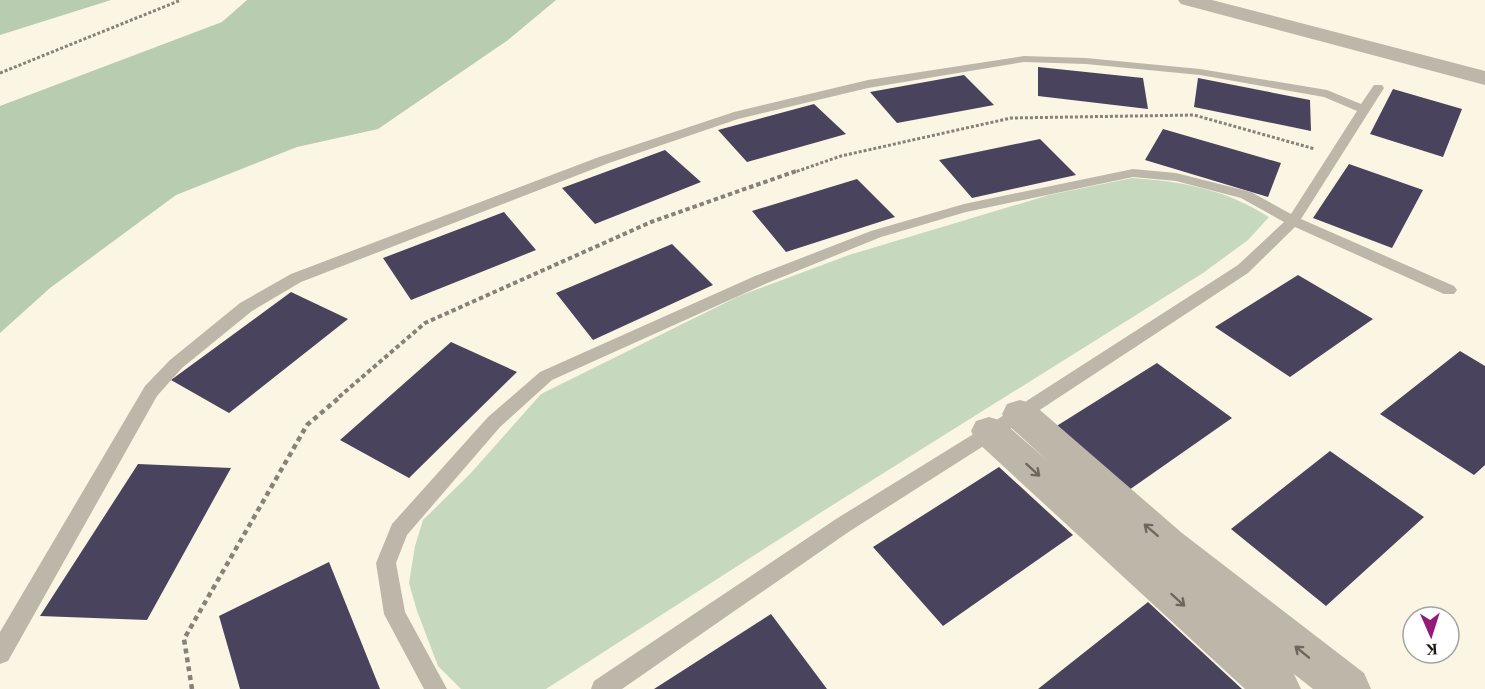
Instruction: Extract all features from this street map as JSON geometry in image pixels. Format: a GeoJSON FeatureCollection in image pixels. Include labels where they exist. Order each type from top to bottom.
{"type":"FeatureCollection","features":[{"type":"Feature","properties":{"kind":"street"},"geometry":{"type":"LineString","coordinates":[[1188,0],[1485,78]]}},
{"type":"Feature","properties":{"kind":"street"},"geometry":{"type":"LineString","coordinates":[[1005,423],[1278,689]]}},
{"type":"Feature","properties":{"kind":"street"},"geometry":{"type":"LineString","coordinates":[[1005,423],[1168,545],[1348,689]]}},
{"type":"Feature","properties":{"kind":"lane"},"geometry":{"type":"LineString","coordinates":[[0,653],[151,391],[176,364],[246,307],[296,278],[604,160],[734,116],[868,84],[1023,59],[1086,61],[1200,72],[1327,94],[1364,110]]}},
{"type":"Feature","properties":{"kind":"lane"},"geometry":{"type":"LineString","coordinates":[[602,689],[843,525],[1243,268],[1293,221],[1378,88]]}},
{"type":"Feature","properties":{"kind":"lane"},"geometry":{"type":"LineString","coordinates":[[436,689],[395,614],[386,563],[399,530],[495,422],[546,376],[760,280],[876,234],[964,208],[1133,173],[1176,177],[1246,195],[1293,221],[1449,290]]}},
{"type":"Feature","properties":{"kind":"path"},"geometry":{"type":"LineString","coordinates":[[0,73],[181,0]]}},
{"type":"Feature","properties":{"kind":"path"},"geometry":{"type":"LineString","coordinates":[[192,689],[184,639],[307,425],[425,323],[651,222],[807,167],[841,156],[1011,118],[1194,115],[1336,154]]}},
{"type":"Feature","properties":{"kind":"green space"},"geometry":{"type":"Polygon","coordinates":[[[0,0],[111,0],[0,35],[0,0]]]}},
{"type":"Feature","properties":{"kind":"green space"},"geometry":{"type":"Polygon","coordinates":[[[247,0],[556,0],[508,40],[378,129],[297,147],[176,195],[50,288],[0,333],[0,106],[222,22],[247,0]]]}},
{"type":"Feature","properties":{"kind":"green space"},"geometry":{"type":"Polygon","coordinates":[[[1132,178],[1204,188],[1237,200],[1269,217],[1248,240],[1203,273],[831,506],[546,689],[461,689],[438,666],[409,583],[415,546],[423,520],[470,474],[541,394],[739,296],[849,255],[1049,195],[1132,178]]]}},
{"type":"Feature","properties":{"kind":"building"},"geometry":{"type":"Polygon","coordinates":[[[1038,67],[1143,78],[1148,109],[1038,96],[1038,67]]]}},
{"type":"Feature","properties":{"kind":"building"},"geometry":{"type":"Polygon","coordinates":[[[964,75],[994,105],[897,123],[870,92],[964,75]]]}},
{"type":"Feature","properties":{"kind":"building"},"geometry":{"type":"Polygon","coordinates":[[[1198,78],[1310,100],[1311,131],[1194,107],[1198,78]]]}},
{"type":"Feature","properties":{"kind":"building"},"geometry":{"type":"Polygon","coordinates":[[[1393,89],[1462,109],[1443,157],[1370,134],[1393,89]]]}},
{"type":"Feature","properties":{"kind":"building"},"geometry":{"type":"Polygon","coordinates":[[[814,104],[846,134],[747,162],[718,130],[814,104]]]}},
{"type":"Feature","properties":{"kind":"building"},"geometry":{"type":"Polygon","coordinates":[[[1163,129],[1281,163],[1268,197],[1145,160],[1163,129]]]}},
{"type":"Feature","properties":{"kind":"building"},"geometry":{"type":"Polygon","coordinates":[[[1040,139],[1076,175],[972,198],[939,160],[1040,139]]]}},
{"type":"Feature","properties":{"kind":"building"},"geometry":{"type":"Polygon","coordinates":[[[665,150],[701,182],[595,224],[562,188],[665,150]]]}},
{"type":"Feature","properties":{"kind":"building"},"geometry":{"type":"Polygon","coordinates":[[[1349,164],[1423,190],[1392,248],[1313,218],[1349,164]]]}},
{"type":"Feature","properties":{"kind":"building"},"geometry":{"type":"Polygon","coordinates":[[[857,179],[895,217],[786,252],[752,211],[857,179]]]}},
{"type":"Feature","properties":{"kind":"building"},"geometry":{"type":"Polygon","coordinates":[[[504,212],[536,250],[411,300],[383,258],[504,212]]]}},
{"type":"Feature","properties":{"kind":"building"},"geometry":{"type":"Polygon","coordinates":[[[672,244],[713,285],[593,340],[556,293],[672,244]]]}},
{"type":"Feature","properties":{"kind":"building"},"geometry":{"type":"Polygon","coordinates":[[[1298,275],[1373,319],[1290,377],[1215,327],[1298,275]]]}},
{"type":"Feature","properties":{"kind":"building"},"geometry":{"type":"Polygon","coordinates":[[[291,292],[348,319],[229,413],[171,380],[291,292]]]}},
{"type":"Feature","properties":{"kind":"building"},"geometry":{"type":"Polygon","coordinates":[[[451,342],[517,372],[409,478],[340,440],[451,342]]]}},
{"type":"Feature","properties":{"kind":"building"},"geometry":{"type":"Polygon","coordinates":[[[1460,351],[1485,366],[1485,465],[1474,475],[1380,414],[1460,351]]]}},
{"type":"Feature","properties":{"kind":"building"},"geometry":{"type":"Polygon","coordinates":[[[1157,363],[1232,418],[1129,490],[1055,427],[1157,363]]]}},
{"type":"Feature","properties":{"kind":"building"},"geometry":{"type":"Polygon","coordinates":[[[1330,451],[1424,517],[1326,606],[1231,529],[1330,451]]]}},
{"type":"Feature","properties":{"kind":"building"},"geometry":{"type":"Polygon","coordinates":[[[138,464],[231,468],[147,620],[40,616],[138,464]]]}},
{"type":"Feature","properties":{"kind":"building"},"geometry":{"type":"Polygon","coordinates":[[[999,467],[1073,535],[943,626],[873,547],[999,467]]]}},
{"type":"Feature","properties":{"kind":"building"},"geometry":{"type":"Polygon","coordinates":[[[329,562],[380,689],[240,689],[219,616],[329,562]]]}},
{"type":"Feature","properties":{"kind":"building"},"geometry":{"type":"Polygon","coordinates":[[[1148,602],[1242,689],[1038,689],[1148,602]]]}},
{"type":"Feature","properties":{"kind":"building"},"geometry":{"type":"Polygon","coordinates":[[[771,614],[827,689],[654,689],[771,614]]]}}]}
